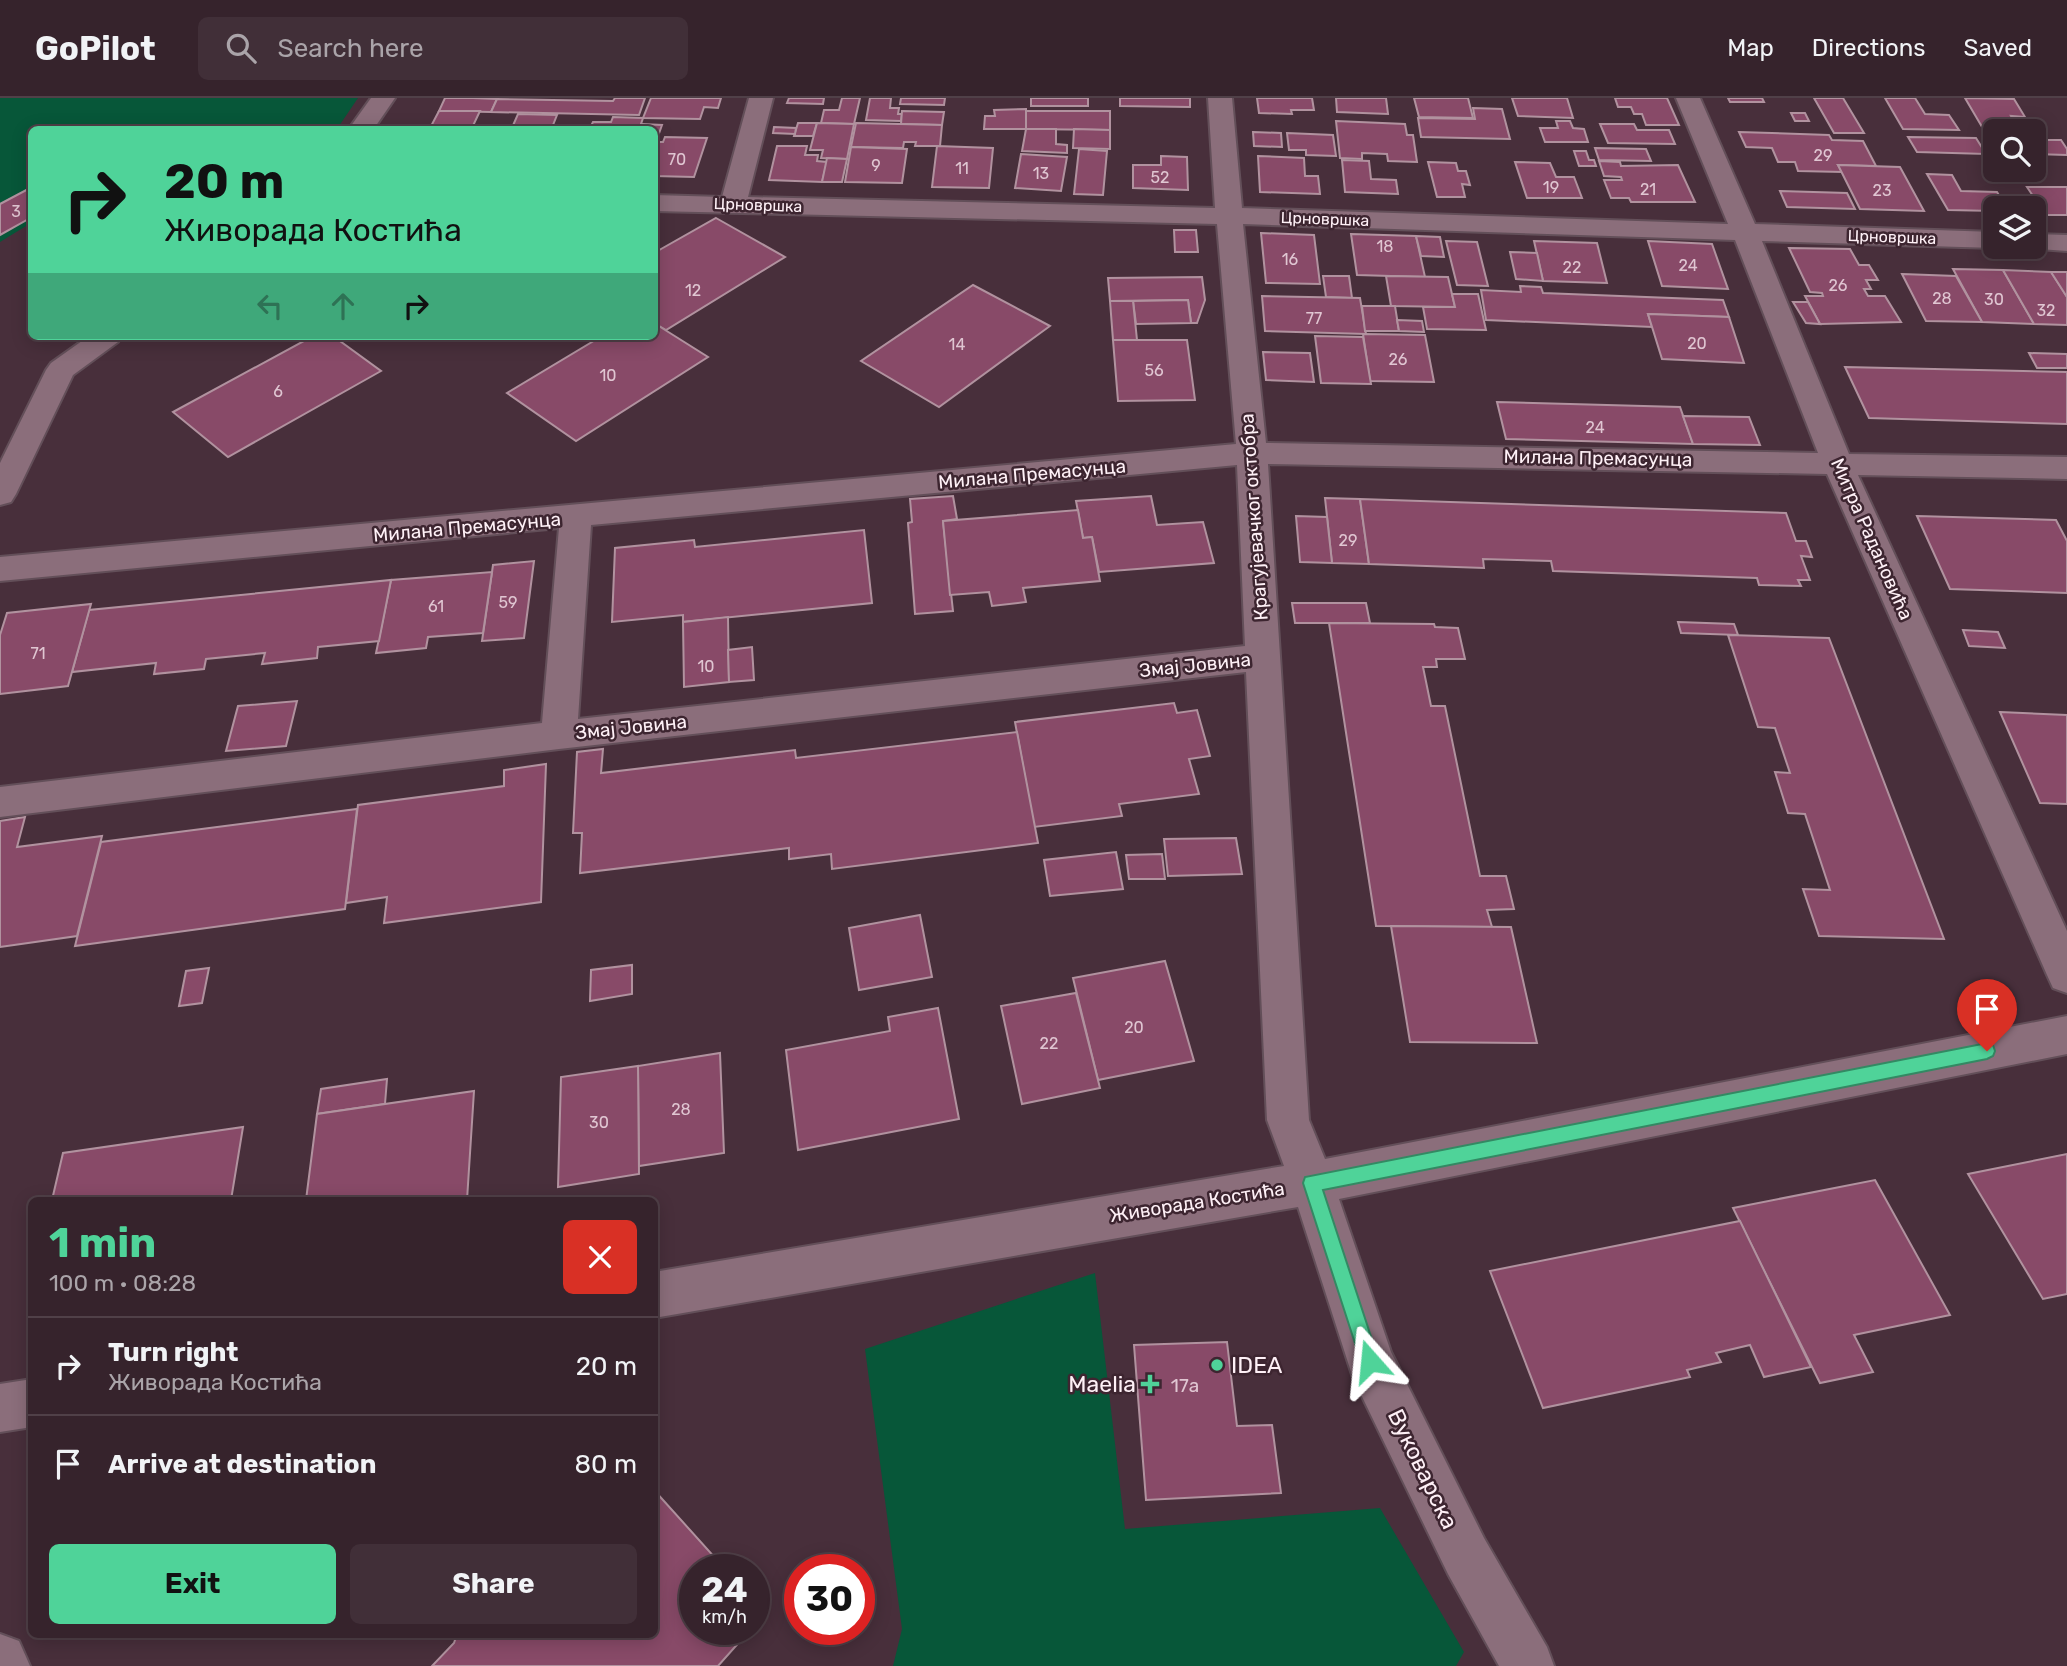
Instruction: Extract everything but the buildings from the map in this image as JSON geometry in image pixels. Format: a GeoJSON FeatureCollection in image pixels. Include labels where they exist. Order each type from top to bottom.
{"type":"FeatureCollection","features":[{"type":"Feature","properties":{"kind":"street"},"geometry":{"type":"LineString","coordinates":[[363,126],[383,98]]}},
{"type":"Feature","properties":{"kind":"street"},"geometry":{"type":"LineString","coordinates":[[733,203],[761,98]]}},
{"type":"Feature","properties":{"kind":"street","name":"Крагујевачког октобра"},"geometry":{"type":"LineString","coordinates":[[1220,98],[1252,453],[1288,1120],[1312,1183]]}},
{"type":"Feature","properties":{"kind":"street","name":"Митра Радановића"},"geometry":{"type":"LineString","coordinates":[[1688,98],[1837,462],[2067,975]]}},
{"type":"Feature","properties":{"kind":"street","name":"Црновршка"},"geometry":{"type":"LineString","coordinates":[[658,203],[1229,216],[1983,240]]}},
{"type":"Feature","properties":{"kind":"street"},"geometry":{"type":"LineString","coordinates":[[2046,242],[2067,243]]}},
{"type":"Feature","properties":{"kind":"street"},"geometry":{"type":"LineString","coordinates":[[0,495],[61,370],[102,340]]}},
{"type":"Feature","properties":{"kind":"street","name":"Милана Премасунца"},"geometry":{"type":"LineString","coordinates":[[0,569],[1252,453],[2067,468]]}},
{"type":"Feature","properties":{"kind":"street"},"geometry":{"type":"LineString","coordinates":[[559,735],[576,517]]}},
{"type":"Feature","properties":{"kind":"street","name":"Змај Јовина"},"geometry":{"type":"LineString","coordinates":[[0,802],[559,735],[1263,657]]}},
{"type":"Feature","properties":{"kind":"street","name":"Живорада Костића"},"geometry":{"type":"LineString","coordinates":[[658,1294],[1312,1183],[2067,1035]]}},
{"type":"Feature","properties":{"kind":"street","name":"Вуковарска"},"geometry":{"type":"LineString","coordinates":[[1312,1183],[1370,1361],[1466,1556],[1528,1666]]}},
{"type":"Feature","properties":{"kind":"street"},"geometry":{"type":"LineString","coordinates":[[0,1408],[28,1404]]}},
{"type":"Feature","properties":{"kind":"street"},"geometry":{"type":"LineString","coordinates":[[0,1660],[4,1666]]}},
{"type":"Feature","properties":{"kind":"green space"},"geometry":{"type":"Polygon","coordinates":[[[0,98],[358,98],[339,126],[28,126],[28,225],[0,242],[0,98]]]}},
{"type":"Feature","properties":{"kind":"green space"},"geometry":{"type":"Polygon","coordinates":[[[1095,1273],[1125,1529],[1380,1508],[1464,1652],[1456,1666],[893,1666],[902,1629],[865,1349],[1095,1273]]]}},
{"type":"Feature","properties":{"kind":"place","name":"IDEA"},"geometry":{"type":"Point","coordinates":[1217,1365]}},
{"type":"Feature","properties":{"kind":"place","name":"Maelia"},"geometry":{"type":"Point","coordinates":[1150,1384]}},
{"type":"Feature","properties":{"kind":"route"},"geometry":{"type":"LineString","coordinates":[[1370,1361],[1312,1183],[1987,1051]]}}]}
